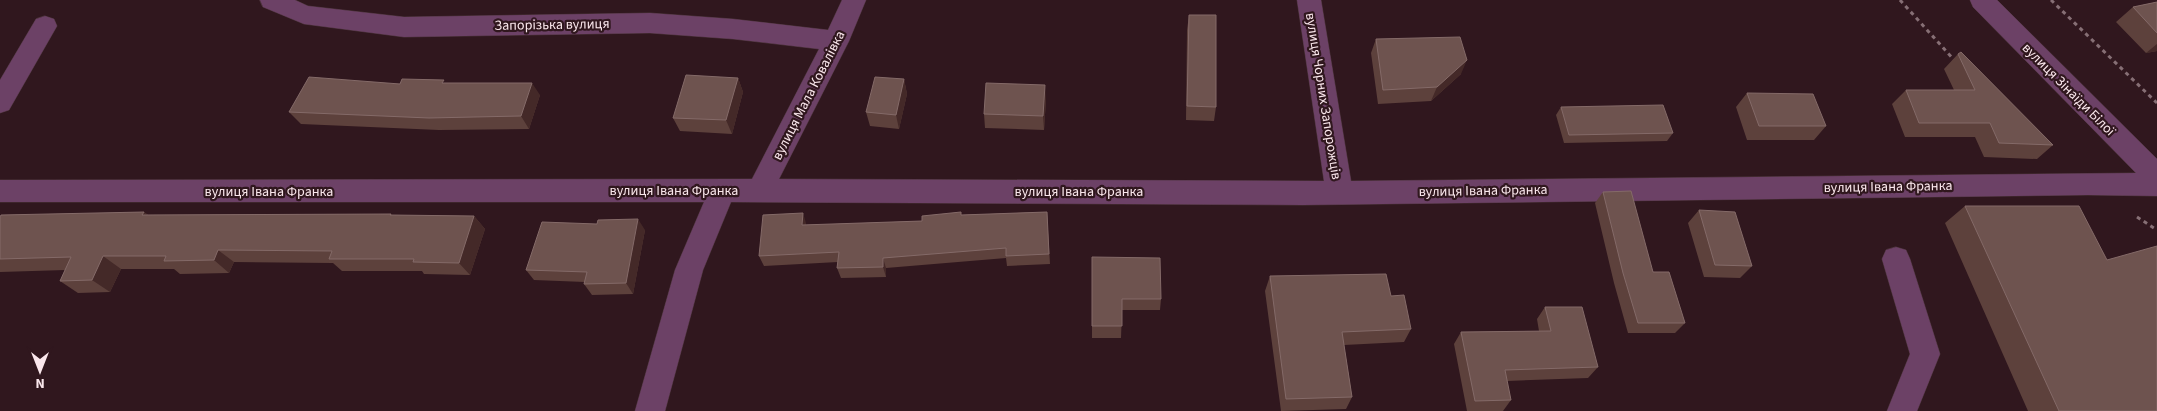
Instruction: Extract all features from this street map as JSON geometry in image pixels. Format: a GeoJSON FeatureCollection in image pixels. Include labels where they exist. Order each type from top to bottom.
{"type":"FeatureCollection","features":[{"type":"Feature","properties":{"kind":"street","name":"Запорізька вулиця"},"geometry":{"type":"LineString","coordinates":[[272,0],[304,15],[404,27],[650,23],[733,29],[836,41]]}},
{"type":"Feature","properties":{"kind":"street","name":"вулиця Мала Ковалівка"},"geometry":{"type":"LineString","coordinates":[[760,190],[836,41],[854,0]]}},
{"type":"Feature","properties":{"kind":"street","name":"вулиця Чорних Запорожців"},"geometry":{"type":"LineString","coordinates":[[1309,0],[1338,191]]}},
{"type":"Feature","properties":{"kind":"street","name":"вулиця Зінаїди Білої"},"geometry":{"type":"LineString","coordinates":[[1982,0],[2157,177]]}},
{"type":"Feature","properties":{"kind":"street"},"geometry":{"type":"LineString","coordinates":[[0,103],[44,26]]}},
{"type":"Feature","properties":{"kind":"street","name":"вулиця Івана Франка"},"geometry":{"type":"LineString","coordinates":[[0,191],[760,190],[1293,193],[2088,184],[2157,185]]}},
{"type":"Feature","properties":{"kind":"street"},"geometry":{"type":"LineString","coordinates":[[650,411],[689,270],[722,190]]}},
{"type":"Feature","properties":{"kind":"street"},"geometry":{"type":"LineString","coordinates":[[1896,259],[1925,354],[1902,411]]}},
{"type":"Feature","properties":{"kind":"path"},"geometry":{"type":"LineString","coordinates":[[1900,0],[1957,64]]}},
{"type":"Feature","properties":{"kind":"path"},"geometry":{"type":"LineString","coordinates":[[2051,0],[2157,103]]}},
{"type":"Feature","properties":{"kind":"path"},"geometry":{"type":"LineString","coordinates":[[2134,215],[2157,230]]}},
{"type":"Feature","properties":{"kind":"building"},"geometry":{"type":"Polygon","coordinates":[[[2157,2],[2157,33],[2133,7],[2157,2]]]}},
{"type":"Feature","properties":{"kind":"building"},"geometry":{"type":"Polygon","coordinates":[[[1189,15],[1216,15],[1216,107],[1187,106],[1189,15]]]}},
{"type":"Feature","properties":{"kind":"building"},"geometry":{"type":"Polygon","coordinates":[[[1460,37],[1467,60],[1437,87],[1383,90],[1376,39],[1460,37]]]}},
{"type":"Feature","properties":{"kind":"building"},"geometry":{"type":"Polygon","coordinates":[[[1961,52],[2053,145],[1999,143],[1990,123],[1919,123],[1906,90],[1975,90],[1958,54],[1961,52]]]}},
{"type":"Feature","properties":{"kind":"building"},"geometry":{"type":"Polygon","coordinates":[[[686,75],[738,78],[726,120],[673,118],[686,75]]]}},
{"type":"Feature","properties":{"kind":"building"},"geometry":{"type":"Polygon","coordinates":[[[309,77],[400,84],[402,79],[444,80],[442,83],[532,83],[521,116],[429,118],[289,112],[309,77]]]}},
{"type":"Feature","properties":{"kind":"building"},"geometry":{"type":"Polygon","coordinates":[[[875,77],[904,79],[896,115],[866,112],[875,77]]]}},
{"type":"Feature","properties":{"kind":"building"},"geometry":{"type":"Polygon","coordinates":[[[986,83],[1045,85],[1043,116],[984,114],[986,83]]]}},
{"type":"Feature","properties":{"kind":"building"},"geometry":{"type":"Polygon","coordinates":[[[1747,93],[1813,94],[1826,126],[1759,126],[1747,93]]]}},
{"type":"Feature","properties":{"kind":"building"},"geometry":{"type":"Polygon","coordinates":[[[1663,105],[1673,133],[1569,135],[1561,107],[1663,105]]]}},
{"type":"Feature","properties":{"kind":"building"},"geometry":{"type":"Polygon","coordinates":[[[1631,191],[1653,272],[1669,272],[1685,323],[1638,323],[1623,273],[1603,192],[1631,191]]]}},
{"type":"Feature","properties":{"kind":"building"},"geometry":{"type":"Polygon","coordinates":[[[1965,206],[2079,206],[2107,260],[2157,246],[2157,411],[2059,411],[1965,206]]]}},
{"type":"Feature","properties":{"kind":"building"},"geometry":{"type":"Polygon","coordinates":[[[1699,210],[1735,212],[1752,266],[1715,265],[1699,210]]]}},
{"type":"Feature","properties":{"kind":"building"},"geometry":{"type":"Polygon","coordinates":[[[144,212],[142,215],[391,214],[474,216],[459,263],[413,262],[414,259],[329,259],[332,251],[218,250],[214,260],[164,261],[166,256],[103,256],[92,280],[60,281],[71,257],[0,259],[1,215],[144,212]]]}},
{"type":"Feature","properties":{"kind":"building"},"geometry":{"type":"Polygon","coordinates":[[[961,212],[961,215],[1047,212],[1049,254],[1006,256],[1006,248],[883,258],[883,267],[837,268],[839,252],[759,256],[763,215],[803,213],[802,225],[922,221],[922,216],[961,212]]]}},
{"type":"Feature","properties":{"kind":"building"},"geometry":{"type":"Polygon","coordinates":[[[638,219],[626,283],[584,284],[587,272],[526,270],[542,222],[597,224],[598,220],[638,219]]]}},
{"type":"Feature","properties":{"kind":"building"},"geometry":{"type":"Polygon","coordinates":[[[1092,257],[1160,258],[1161,299],[1122,299],[1122,326],[1092,326],[1092,257]]]}},
{"type":"Feature","properties":{"kind":"building"},"geometry":{"type":"Polygon","coordinates":[[[1386,274],[1391,296],[1404,295],[1411,329],[1342,332],[1352,397],[1286,399],[1270,276],[1386,274]]]}},
{"type":"Feature","properties":{"kind":"building"},"geometry":{"type":"Polygon","coordinates":[[[1545,307],[1582,307],[1598,367],[1505,370],[1511,400],[1475,401],[1461,332],[1551,331],[1545,307]]]}}]}
